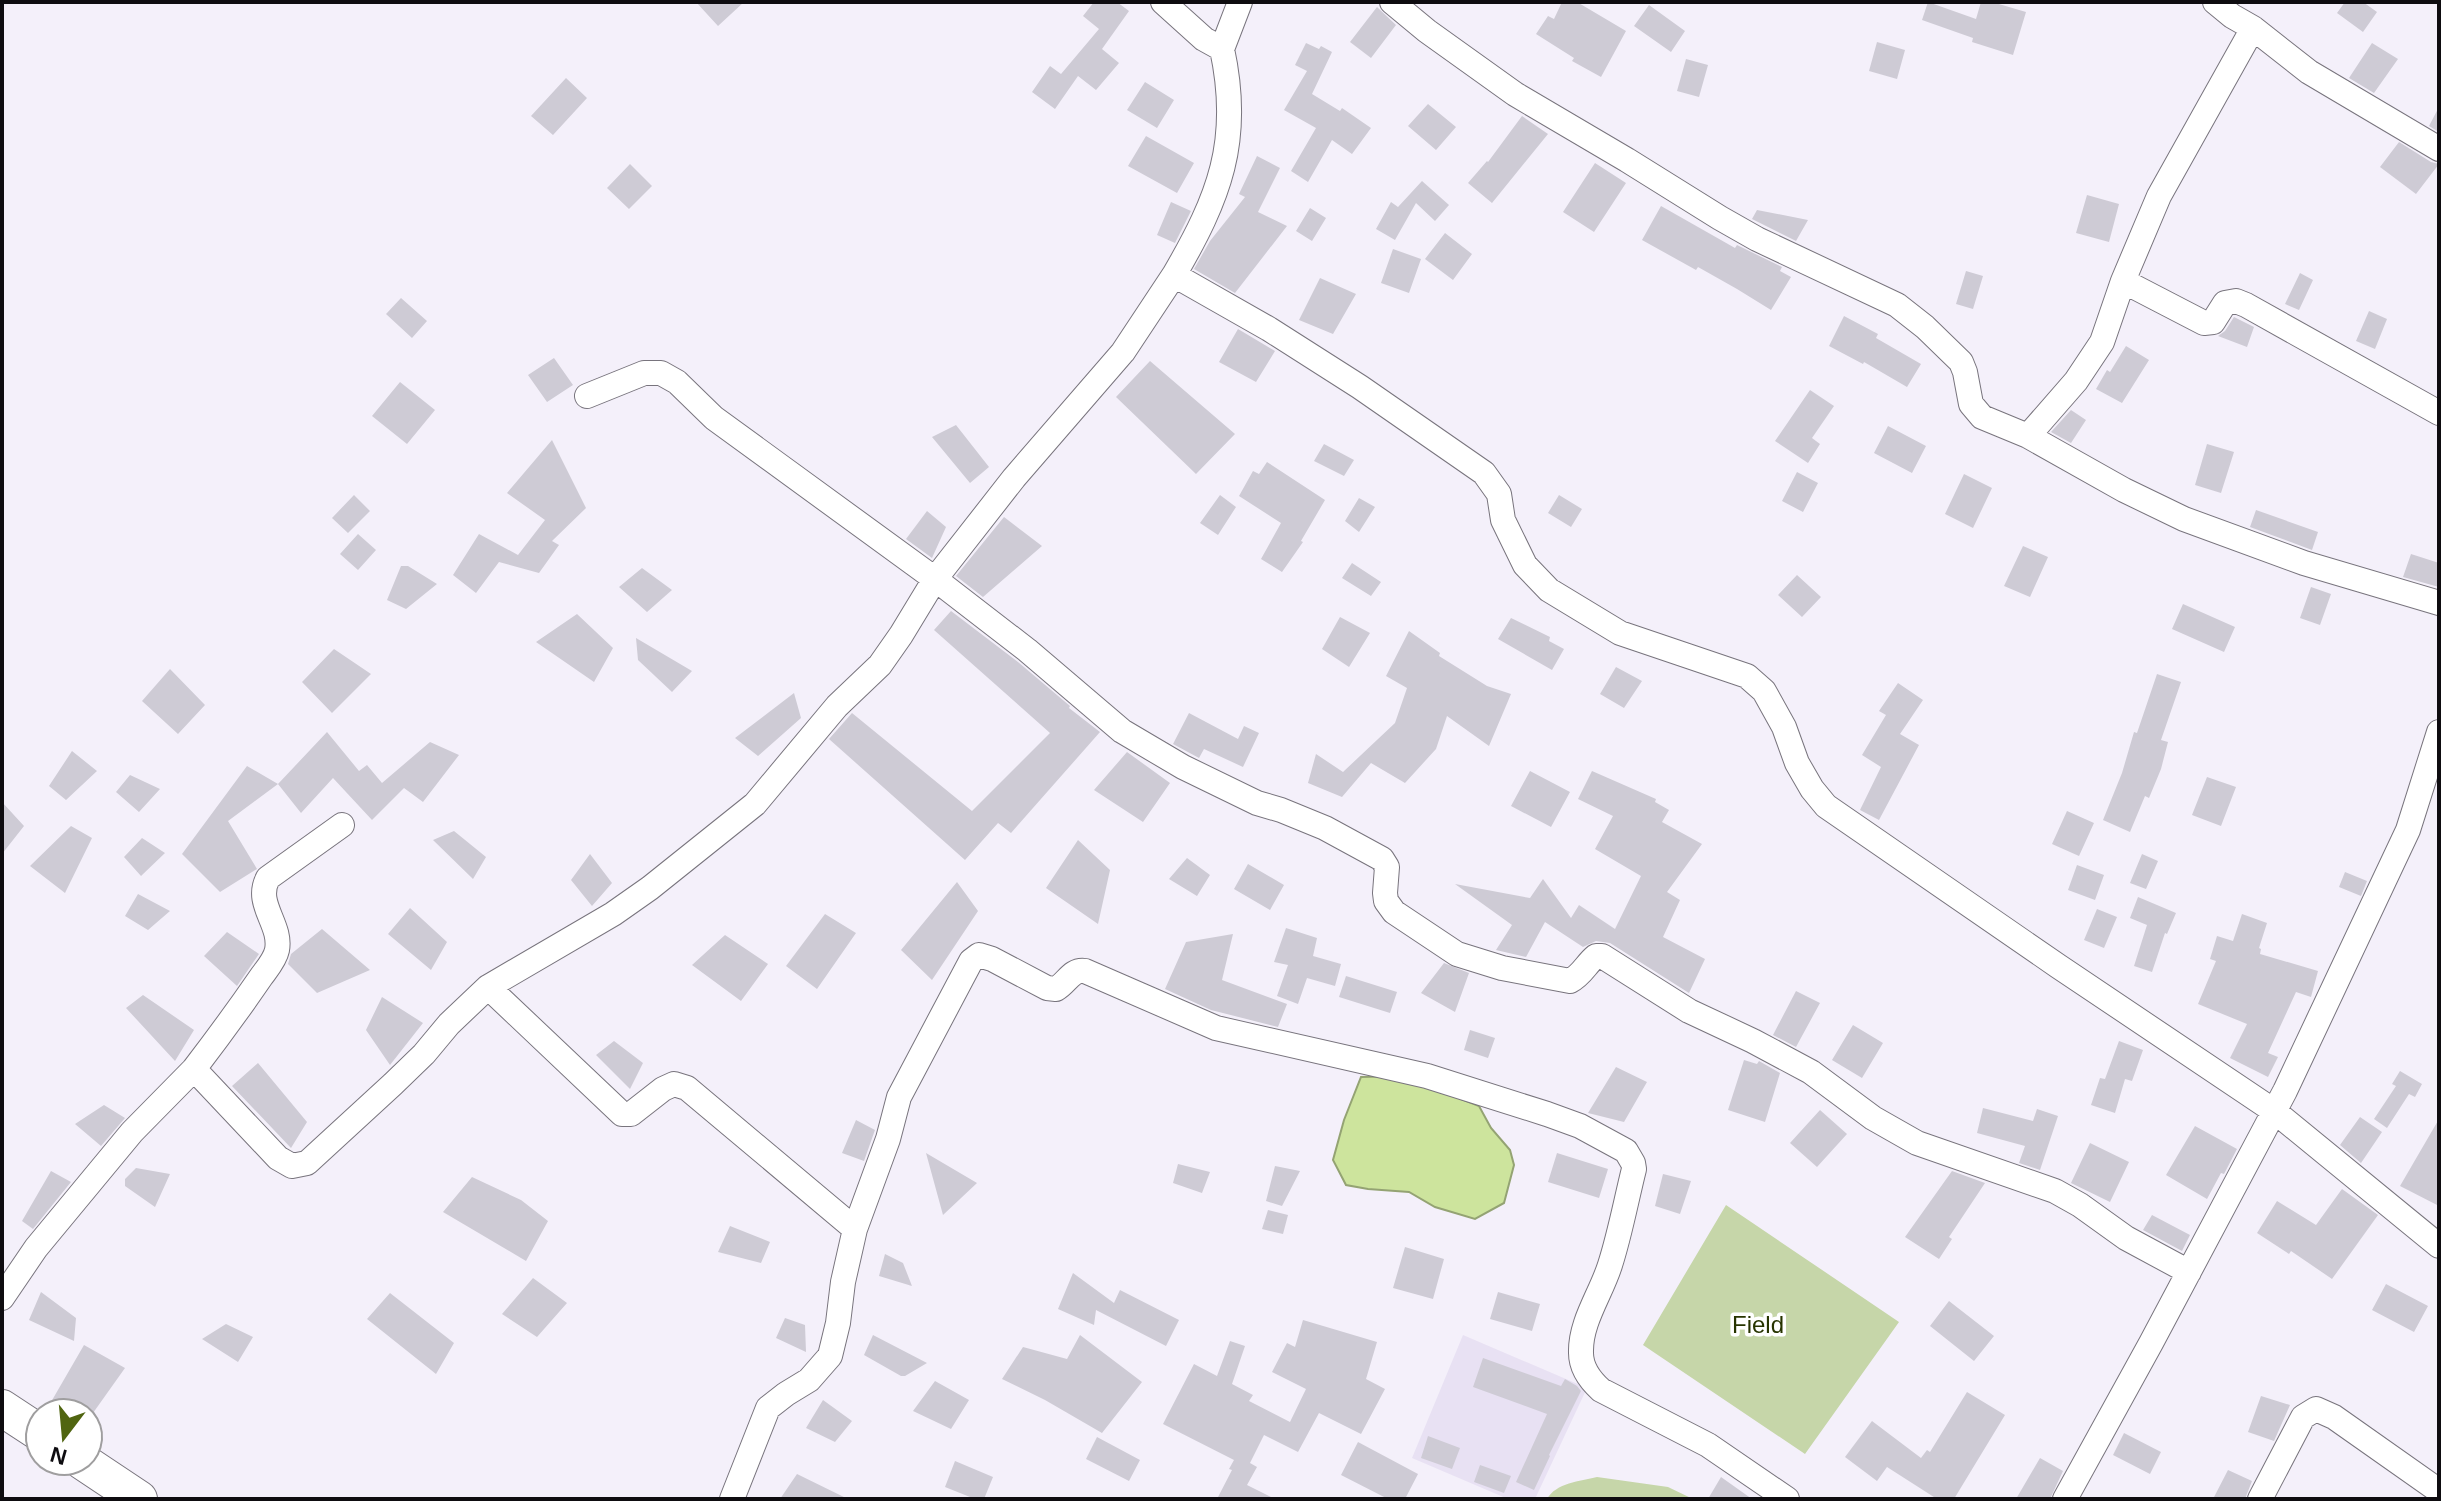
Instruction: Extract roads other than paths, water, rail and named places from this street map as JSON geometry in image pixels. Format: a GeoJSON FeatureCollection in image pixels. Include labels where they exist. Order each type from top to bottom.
{"type":"FeatureCollection","features":[{"type":"Feature","properties":{"kind":"highway"},"geometry":{"type":"LineString","coordinates":[[2,1408],[24,1422]]}},
{"type":"Feature","properties":{"kind":"highway"},"geometry":{"type":"LineString","coordinates":[[104,1476],[139,1499]]}},
{"type":"Feature","properties":{"kind":"street"},"geometry":{"type":"LineString","coordinates":[[1163,2],[1204,39],[1222,49]]}},
{"type":"Feature","properties":{"kind":"street"},"geometry":{"type":"LineString","coordinates":[[194,1069],[278,1158],[292,1166],[307,1163],[424,1054],[449,1024],[488,987],[613,914],[755,804],[837,706],[880,665],[935,579],[1014,478],[1123,352],[1174,275],[1206,218],[1226,159],[1228,84],[1222,49],[1240,2]]}},
{"type":"Feature","properties":{"kind":"street"},"geometry":{"type":"LineString","coordinates":[[1392,2],[1515,94],[1720,218],[1757,239],[1897,305],[1961,362],[1971,404],[1982,417],[2028,436],[2041,446],[2184,519],[2304,563],[2439,603]]}},
{"type":"Feature","properties":{"kind":"street"},"geometry":{"type":"LineString","coordinates":[[2215,2],[2309,72],[2439,149]]}},
{"type":"Feature","properties":{"kind":"street"},"geometry":{"type":"LineString","coordinates":[[2028,436],[2076,381],[2102,342],[2123,281],[2159,196],[2253,28]]}},
{"type":"Feature","properties":{"kind":"street"},"geometry":{"type":"LineString","coordinates":[[1174,275],[1308,353],[1484,473],[1499,494],[1503,520],[1525,565],[1549,590],[1620,633],[1747,676],[1764,691],[1784,727],[1797,763],[1826,806],[2274,1111],[2439,1246]]}},
{"type":"Feature","properties":{"kind":"street"},"geometry":{"type":"LineString","coordinates":[[2123,281],[2204,323],[2213,322],[2225,303],[2236,301],[2246,305],[2439,413]]}},
{"type":"Feature","properties":{"kind":"street"},"geometry":{"type":"LineString","coordinates":[[587,396],[644,373],[661,373],[677,382],[714,418],[935,579],[1027,650],[1122,731],[1183,767],[1257,803],[1325,828],[1382,859],[1387,867],[1386,901],[1394,912],[1457,954],[1502,968],[1570,981],[1579,977],[1589,961],[1602,956],[1689,1011],[1811,1072],[1873,1118],[1917,1143],[2055,1191],[2126,1238],[2189,1272]]}},
{"type":"Feature","properties":{"kind":"street"},"geometry":{"type":"LineString","coordinates":[[2065,1499],[2274,1111],[2408,830],[2439,732]]}},
{"type":"Feature","properties":{"kind":"street"},"geometry":{"type":"LineString","coordinates":[[2,1298],[36,1248],[132,1132],[194,1069],[233,1019],[277,951],[276,936],[263,898],[268,878],[342,825]]}},
{"type":"Feature","properties":{"kind":"street"},"geometry":{"type":"LineString","coordinates":[[732,1499],[768,1408],[809,1380],[830,1356],[855,1229],[888,1139],[899,1097],[971,961],[979,955],[1047,988],[1056,989],[1073,972],[1085,971],[1216,1028],[1427,1076],[1580,1126],[1626,1151],[1633,1163],[1630,1183],[1610,1265],[1597,1302],[1584,1325],[1580,1356],[1590,1380],[1601,1390],[1708,1445],[1787,1499]]}},
{"type":"Feature","properties":{"kind":"street"},"geometry":{"type":"LineString","coordinates":[[488,987],[622,1114],[631,1114],[674,1084],[687,1088],[855,1229]]}},
{"type":"Feature","properties":{"kind":"street"},"geometry":{"type":"LineString","coordinates":[[2260,1499],[2303,1417],[2316,1409],[2334,1417],[2439,1491]]}},
{"type":"Feature","properties":{"kind":"park label","name":"Field"},"geometry":{"type":"Point","coordinates":[1758,1324]}}]}
